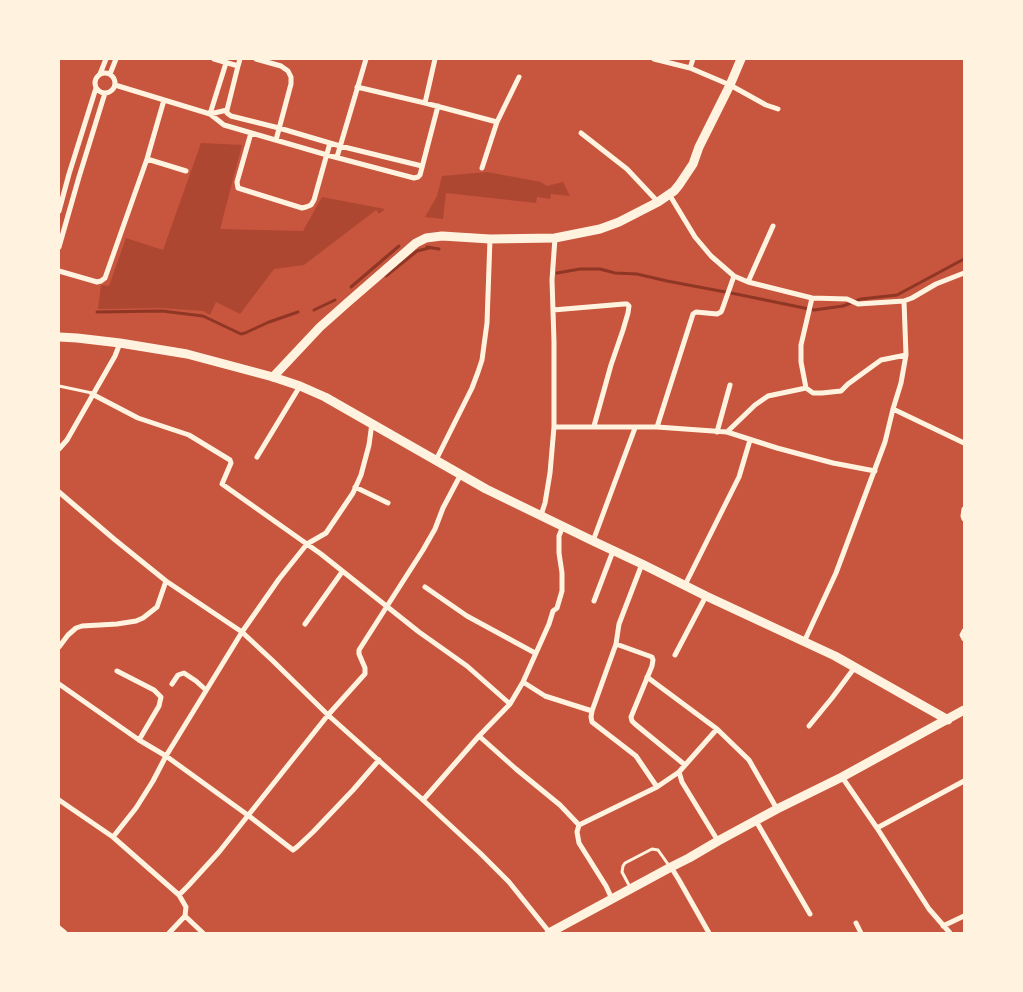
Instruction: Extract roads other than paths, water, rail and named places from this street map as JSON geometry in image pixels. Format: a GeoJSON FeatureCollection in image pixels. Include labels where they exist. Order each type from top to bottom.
{"type":"FeatureCollection","features":[{"type":"Feature","properties":{"kind":"main road"},"geometry":{"type":"LineString","coordinates":[[273,377],[320,327],[416,244],[426,238],[554,238],[600,229],[619,222],[670,194],[679,185],[693,164],[741,59]]}},
{"type":"Feature","properties":{"kind":"main road"},"geometry":{"type":"LineString","coordinates":[[59,337],[187,354],[300,386],[325,397],[372,423],[486,489],[804,642],[854,667],[948,720]]}},
{"type":"Feature","properties":{"kind":"main road"},"geometry":{"type":"LineString","coordinates":[[550,933],[964,710]]}},
{"type":"Feature","properties":{"kind":"street"},"geometry":{"type":"LineString","coordinates":[[59,211],[96,88],[96,77],[100,74],[106,59]]}},
{"type":"Feature","properties":{"kind":"street"},"geometry":{"type":"LineString","coordinates":[[110,74],[116,59]]}},
{"type":"Feature","properties":{"kind":"street"},"geometry":{"type":"LineString","coordinates":[[214,59],[238,66]]}},
{"type":"Feature","properties":{"kind":"street"},"geometry":{"type":"LineString","coordinates":[[240,59],[227,110],[231,116],[422,166]]}},
{"type":"Feature","properties":{"kind":"street"},"geometry":{"type":"LineString","coordinates":[[256,59],[281,66],[288,71],[290,77],[290,84],[276,140]]}},
{"type":"Feature","properties":{"kind":"street"},"geometry":{"type":"LineString","coordinates":[[337,158],[366,59]]}},
{"type":"Feature","properties":{"kind":"street"},"geometry":{"type":"LineString","coordinates":[[425,103],[435,59]]}},
{"type":"Feature","properties":{"kind":"street"},"geometry":{"type":"LineString","coordinates":[[654,59],[690,68],[778,109]]}},
{"type":"Feature","properties":{"kind":"street"},"geometry":{"type":"LineString","coordinates":[[690,68],[693,59]]}},
{"type":"Feature","properties":{"kind":"street"},"geometry":{"type":"LineString","coordinates":[[210,114],[226,63]]}},
{"type":"Feature","properties":{"kind":"street"},"geometry":{"type":"LineString","coordinates":[[96,88],[105,93],[111,91],[115,85],[114,78],[110,74],[100,74]]}},
{"type":"Feature","properties":{"kind":"street"},"geometry":{"type":"LineString","coordinates":[[482,168],[497,122],[519,77]]}},
{"type":"Feature","properties":{"kind":"street"},"geometry":{"type":"LineString","coordinates":[[115,85],[210,114],[224,124],[251,133],[327,156],[414,178],[420,175],[438,106]]}},
{"type":"Feature","properties":{"kind":"street"},"geometry":{"type":"LineString","coordinates":[[357,87],[497,122]]}},
{"type":"Feature","properties":{"kind":"street"},"geometry":{"type":"LineString","coordinates":[[59,247],[105,93]]}},
{"type":"Feature","properties":{"kind":"street"},"geometry":{"type":"LineString","coordinates":[[59,271],[97,282],[105,278],[147,159],[164,100]]}},
{"type":"Feature","properties":{"kind":"street"},"geometry":{"type":"LineString","coordinates":[[210,114],[227,110]]}},
{"type":"Feature","properties":{"kind":"street"},"geometry":{"type":"LineString","coordinates":[[264,136],[267,125]]}},
{"type":"Feature","properties":{"kind":"street"},"geometry":{"type":"LineString","coordinates":[[251,133],[237,182],[238,188],[296,207],[306,207],[314,200],[330,143]]}},
{"type":"Feature","properties":{"kind":"street"},"geometry":{"type":"LineString","coordinates":[[581,133],[627,170],[658,202]]}},
{"type":"Feature","properties":{"kind":"street"},"geometry":{"type":"LineString","coordinates":[[147,159],[186,171]]}},
{"type":"Feature","properties":{"kind":"street"},"geometry":{"type":"LineString","coordinates":[[69,174],[79,177]]}},
{"type":"Feature","properties":{"kind":"street"},"geometry":{"type":"LineString","coordinates":[[670,194],[695,237],[711,256],[734,276],[812,301],[848,299],[858,304],[904,301],[936,284],[964,273]]}},
{"type":"Feature","properties":{"kind":"street"},"geometry":{"type":"LineString","coordinates":[[748,282],[773,226]]}},
{"type":"Feature","properties":{"kind":"street"},"geometry":{"type":"LineString","coordinates":[[541,515],[550,473],[554,426],[552,280],[554,238]]}},
{"type":"Feature","properties":{"kind":"street"},"geometry":{"type":"LineString","coordinates":[[436,460],[472,388],[482,360],[487,322],[490,239]]}},
{"type":"Feature","properties":{"kind":"street"},"geometry":{"type":"LineString","coordinates":[[657,427],[693,314],[696,312],[717,314],[722,310],[734,276]]}},
{"type":"Feature","properties":{"kind":"street"},"geometry":{"type":"LineString","coordinates":[[812,301],[801,345],[801,362],[806,388],[813,393],[841,391],[882,360],[906,355]]}},
{"type":"Feature","properties":{"kind":"street"},"geometry":{"type":"LineString","coordinates":[[804,642],[836,573],[885,442],[901,383],[906,355],[904,301]]}},
{"type":"Feature","properties":{"kind":"street"},"geometry":{"type":"LineString","coordinates":[[553,310],[624,304],[629,306],[594,426]]}},
{"type":"Feature","properties":{"kind":"street"},"geometry":{"type":"LineString","coordinates":[[59,449],[67,440],[120,344]]}},
{"type":"Feature","properties":{"kind":"street"},"geometry":{"type":"LineString","coordinates":[[717,432],[730,385]]}},
{"type":"Feature","properties":{"kind":"street"},"geometry":{"type":"LineString","coordinates":[[257,457],[300,386]]}},
{"type":"Feature","properties":{"kind":"street"},"geometry":{"type":"LineString","coordinates":[[727,432],[755,405],[768,396],[806,388]]}},
{"type":"Feature","properties":{"kind":"street"},"geometry":{"type":"LineString","coordinates":[[93,394],[138,418],[189,435],[230,460],[231,463],[222,484],[308,544],[419,632],[467,666],[510,704]]}},
{"type":"Feature","properties":{"kind":"street"},"geometry":{"type":"LineString","coordinates":[[893,409],[964,443]]}},
{"type":"Feature","properties":{"kind":"street"},"geometry":{"type":"LineString","coordinates":[[113,837],[136,808],[153,781],[166,756],[242,632],[279,580],[308,544],[326,533],[353,493],[361,475],[370,445],[372,423]]}},
{"type":"Feature","properties":{"kind":"street"},"geometry":{"type":"LineString","coordinates":[[554,426],[657,427],[727,432],[833,463],[875,471]]}},
{"type":"Feature","properties":{"kind":"street"},"geometry":{"type":"LineString","coordinates":[[593,541],[635,428]]}},
{"type":"Feature","properties":{"kind":"street"},"geometry":{"type":"LineString","coordinates":[[684,585],[739,477],[750,440]]}},
{"type":"Feature","properties":{"kind":"street"},"geometry":{"type":"LineString","coordinates":[[179,895],[219,852],[328,715],[365,674],[359,650],[423,550],[461,474]]}},
{"type":"Feature","properties":{"kind":"street"},"geometry":{"type":"LineString","coordinates":[[355,487],[388,503]]}},
{"type":"Feature","properties":{"kind":"street"},"geometry":{"type":"LineString","coordinates":[[59,492],[166,581],[242,632],[328,715],[474,847],[509,882],[550,933]]}},
{"type":"Feature","properties":{"kind":"street"},"geometry":{"type":"LineString","coordinates":[[423,800],[510,704],[523,682],[553,611],[557,608],[562,590],[559,536],[563,526]]}},
{"type":"Feature","properties":{"kind":"street"},"geometry":{"type":"LineString","coordinates":[[594,601],[613,551]]}},
{"type":"Feature","properties":{"kind":"street"},"geometry":{"type":"LineString","coordinates":[[642,564],[619,624],[616,644],[592,711],[592,722],[636,756],[657,787]]}},
{"type":"Feature","properties":{"kind":"street"},"geometry":{"type":"LineString","coordinates":[[305,624],[342,572]]}},
{"type":"Feature","properties":{"kind":"street"},"geometry":{"type":"LineString","coordinates":[[59,647],[76,628],[117,624],[143,618],[157,607],[166,581]]}},
{"type":"Feature","properties":{"kind":"street"},"geometry":{"type":"LineString","coordinates":[[425,587],[467,616],[536,653]]}},
{"type":"Feature","properties":{"kind":"street"},"geometry":{"type":"LineString","coordinates":[[675,654],[706,596]]}},
{"type":"Feature","properties":{"kind":"street"},"geometry":{"type":"LineString","coordinates":[[964,631],[962,635],[964,639]]}},
{"type":"Feature","properties":{"kind":"street"},"geometry":{"type":"LineString","coordinates":[[616,644],[652,657],[653,662],[631,717],[632,721],[685,765]]}},
{"type":"Feature","properties":{"kind":"street"},"geometry":{"type":"LineString","coordinates":[[809,726],[854,667]]}},
{"type":"Feature","properties":{"kind":"street"},"geometry":{"type":"LineString","coordinates":[[117,671],[154,690],[161,698],[160,706],[139,740]]}},
{"type":"Feature","properties":{"kind":"street"},"geometry":{"type":"LineString","coordinates":[[172,684],[178,675],[184,673],[206,690]]}},
{"type":"Feature","properties":{"kind":"street"},"geometry":{"type":"LineString","coordinates":[[647,677],[717,729],[749,760],[777,810]]}},
{"type":"Feature","properties":{"kind":"street"},"geometry":{"type":"LineString","coordinates":[[523,682],[545,696],[592,711]]}},
{"type":"Feature","properties":{"kind":"street"},"geometry":{"type":"LineString","coordinates":[[59,684],[139,740],[166,756],[293,850],[313,832],[379,760]]}},
{"type":"Feature","properties":{"kind":"street"},"geometry":{"type":"LineString","coordinates":[[612,899],[579,843],[577,828],[579,825],[657,787],[678,772],[717,729]]}},
{"type":"Feature","properties":{"kind":"street"},"geometry":{"type":"LineString","coordinates":[[479,736],[560,805],[579,825]]}},
{"type":"Feature","properties":{"kind":"street"},"geometry":{"type":"LineString","coordinates":[[678,772],[682,782],[718,841]]}},
{"type":"Feature","properties":{"kind":"street"},"geometry":{"type":"LineString","coordinates":[[842,777],[929,909],[950,933]]}},
{"type":"Feature","properties":{"kind":"street"},"geometry":{"type":"LineString","coordinates":[[877,828],[964,781]]}},
{"type":"Feature","properties":{"kind":"street"},"geometry":{"type":"LineString","coordinates":[[59,800],[113,837],[179,895],[186,907],[186,916],[203,933]]}},
{"type":"Feature","properties":{"kind":"street"},"geometry":{"type":"LineString","coordinates":[[756,821],[810,914]]}},
{"type":"Feature","properties":{"kind":"street"},"geometry":{"type":"LineString","coordinates":[[671,867],[710,933]]}},
{"type":"Feature","properties":{"kind":"street"},"geometry":{"type":"LineString","coordinates":[[169,933],[186,916]]}},
{"type":"Feature","properties":{"kind":"street"},"geometry":{"type":"LineString","coordinates":[[943,926],[964,916]]}},
{"type":"Feature","properties":{"kind":"street"},"geometry":{"type":"LineString","coordinates":[[856,923],[862,933]]}},
{"type":"Feature","properties":{"kind":"street"},"geometry":{"type":"LineString","coordinates":[[59,928],[65,933]]}},
{"type":"Feature","properties":{"kind":"lane"},"geometry":{"type":"LineString","coordinates":[[59,386],[93,394]]}},
{"type":"Feature","properties":{"kind":"lane"},"geometry":{"type":"LineString","coordinates":[[631,889],[622,872],[625,864],[655,849],[658,850],[671,867]]}},
{"type":"Feature","properties":{"kind":"waterway"},"geometry":{"type":"LineString","coordinates":[[351,287],[399,246]]}},
{"type":"Feature","properties":{"kind":"waterway"},"geometry":{"type":"LineString","coordinates":[[427,247],[439,249]]}},
{"type":"Feature","properties":{"kind":"waterway"},"geometry":{"type":"LineString","coordinates":[[386,276],[417,251],[429,248]]}},
{"type":"Feature","properties":{"kind":"waterway"},"geometry":{"type":"LineString","coordinates":[[557,273],[580,269],[600,269],[615,273],[637,274],[814,310],[843,306],[861,299],[897,295],[964,259]]}},
{"type":"Feature","properties":{"kind":"waterway"},"geometry":{"type":"LineString","coordinates":[[314,310],[335,300]]}},
{"type":"Feature","properties":{"kind":"waterway"},"geometry":{"type":"LineString","coordinates":[[97,312],[162,311],[203,316],[241,334],[298,312]]}}]}
